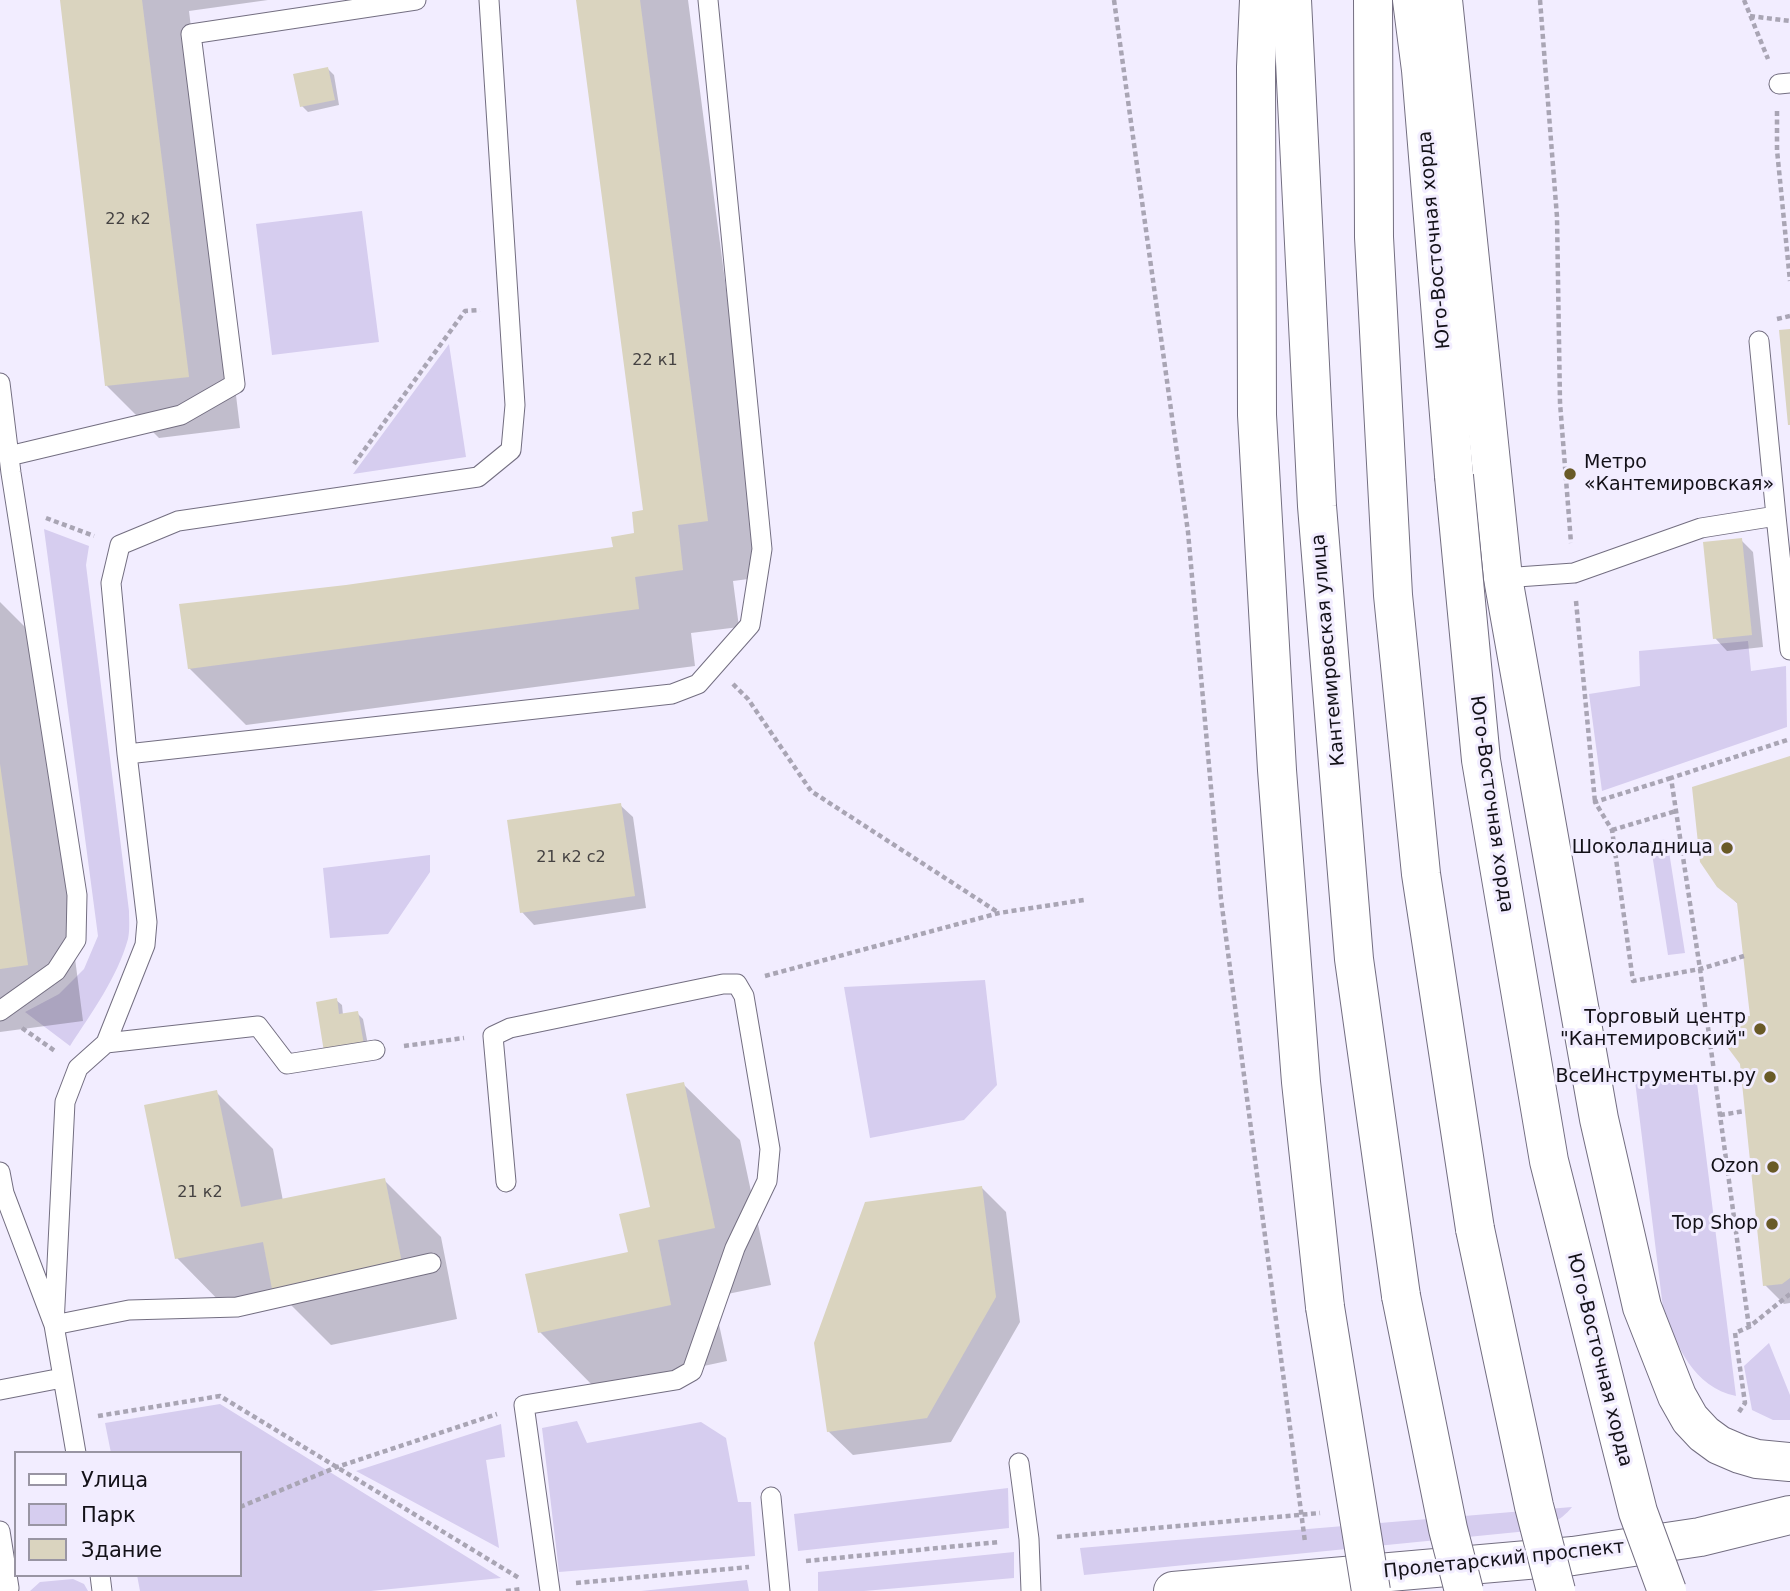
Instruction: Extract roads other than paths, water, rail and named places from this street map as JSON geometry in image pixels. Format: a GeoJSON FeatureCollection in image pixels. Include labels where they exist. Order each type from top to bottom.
{"type":"FeatureCollection","features":[{"type":"Feature","properties":{"kind":"main road"},"geometry":{"type":"LineString","coordinates":[[1259,0],[1256,67],[1256,415],[1278,783],[1301,1082],[1325,1307],[1371,1591]]}},
{"type":"Feature","properties":{"kind":"main road","name":"Кантемировская улица"},"geometry":{"type":"LineString","coordinates":[[1292,0],[1317,506],[1353,945],[1401,1296],[1448,1529],[1464,1591]]}},
{"type":"Feature","properties":{"kind":"main road"},"geometry":{"type":"LineString","coordinates":[[1373,0],[1374,237],[1393,595],[1421,874],[1475,1229],[1534,1506],[1556,1591]]}},
{"type":"Feature","properties":{"kind":"main road","name":"Юго-Восточная хорда"},"geometry":{"type":"LineString","coordinates":[[1412,0],[1421,70],[1454,476],[1481,760],[1549,1161],[1638,1512],[1667,1591]]}},
{"type":"Feature","properties":{"kind":"main road"},"geometry":{"type":"LineString","coordinates":[[1443,0],[1503,578],[1600,1119],[1642,1307],[1676,1396],[1690,1419],[1704,1434],[1719,1445],[1740,1454],[1757,1459],[1790,1462]]}},
{"type":"Feature","properties":{"kind":"main road","name":"Пролетарский проспект"},"geometry":{"type":"LineString","coordinates":[[1174,1591],[1324,1583],[1573,1556],[1700,1537],[1790,1515]]}},
{"type":"Feature","properties":{"kind":"lane"},"geometry":{"type":"LineString","coordinates":[[9,456],[181,415],[235,384],[191,34],[416,0]]}},
{"type":"Feature","properties":{"kind":"lane"},"geometry":{"type":"LineString","coordinates":[[76,1451],[54,1325],[65,1102],[78,1068],[106,1043],[145,945],[147,922],[127,754],[111,583],[120,545],[178,521],[478,477],[511,450],[515,405],[489,0]]}},
{"type":"Feature","properties":{"kind":"lane"},"geometry":{"type":"LineString","coordinates":[[127,754],[672,694],[698,684],[750,625],[762,549],[708,0]]}},
{"type":"Feature","properties":{"kind":"lane"},"geometry":{"type":"LineString","coordinates":[[1759,341],[1790,650]]}},
{"type":"Feature","properties":{"kind":"lane"},"geometry":{"type":"LineString","coordinates":[[0,383],[9,456],[8,509],[77,895],[76,940],[56,971],[6,1016]]}},
{"type":"Feature","properties":{"kind":"lane"},"geometry":{"type":"LineString","coordinates":[[1503,578],[1574,573],[1701,528],[1776,516]]}},
{"type":"Feature","properties":{"kind":"lane"},"geometry":{"type":"LineString","coordinates":[[506,1182],[493,1036],[523,1026],[723,984],[737,984],[744,996],[770,1149],[766,1181],[735,1248],[692,1371],[676,1380],[524,1405],[550,1591]]}},
{"type":"Feature","properties":{"kind":"lane"},"geometry":{"type":"LineString","coordinates":[[106,1043],[258,1026],[287,1064],[375,1049]]}},
{"type":"Feature","properties":{"kind":"lane"},"geometry":{"type":"LineString","coordinates":[[0,1172],[2,1193],[54,1325]]}},
{"type":"Feature","properties":{"kind":"lane"},"geometry":{"type":"LineString","coordinates":[[54,1325],[129,1310],[237,1307],[431,1264]]}},
{"type":"Feature","properties":{"kind":"lane"},"geometry":{"type":"LineString","coordinates":[[0,1390],[62,1378]]}},
{"type":"Feature","properties":{"kind":"lane"},"geometry":{"type":"LineString","coordinates":[[1019,1463],[1031,1591]]}},
{"type":"Feature","properties":{"kind":"lane"},"geometry":{"type":"LineString","coordinates":[[771,1497],[780,1591]]}},
{"type":"Feature","properties":{"kind":"lane"},"geometry":{"type":"LineString","coordinates":[[0,1531],[5,1589]]}},
{"type":"Feature","properties":{"kind":"lane"},"geometry":{"type":"LineString","coordinates":[[5,1589],[22,1577]]}},
{"type":"Feature","properties":{"kind":"place","name":"Метро «Кантемировская»"},"geometry":{"type":"Point","coordinates":[1570,474]}},
{"type":"Feature","properties":{"kind":"place","name":"Шоколадница"},"geometry":{"type":"Point","coordinates":[1727,848]}},
{"type":"Feature","properties":{"kind":"place","name":"Торговый центр \"Кантемировский\""},"geometry":{"type":"Point","coordinates":[1760,1029]}},
{"type":"Feature","properties":{"kind":"place","name":"ВсеИнструменты.ру"},"geometry":{"type":"Point","coordinates":[1770,1077]}},
{"type":"Feature","properties":{"kind":"place","name":"Ozon"},"geometry":{"type":"Point","coordinates":[1773,1167]}},
{"type":"Feature","properties":{"kind":"place","name":"Top Shop"},"geometry":{"type":"Point","coordinates":[1772,1224]}}]}
